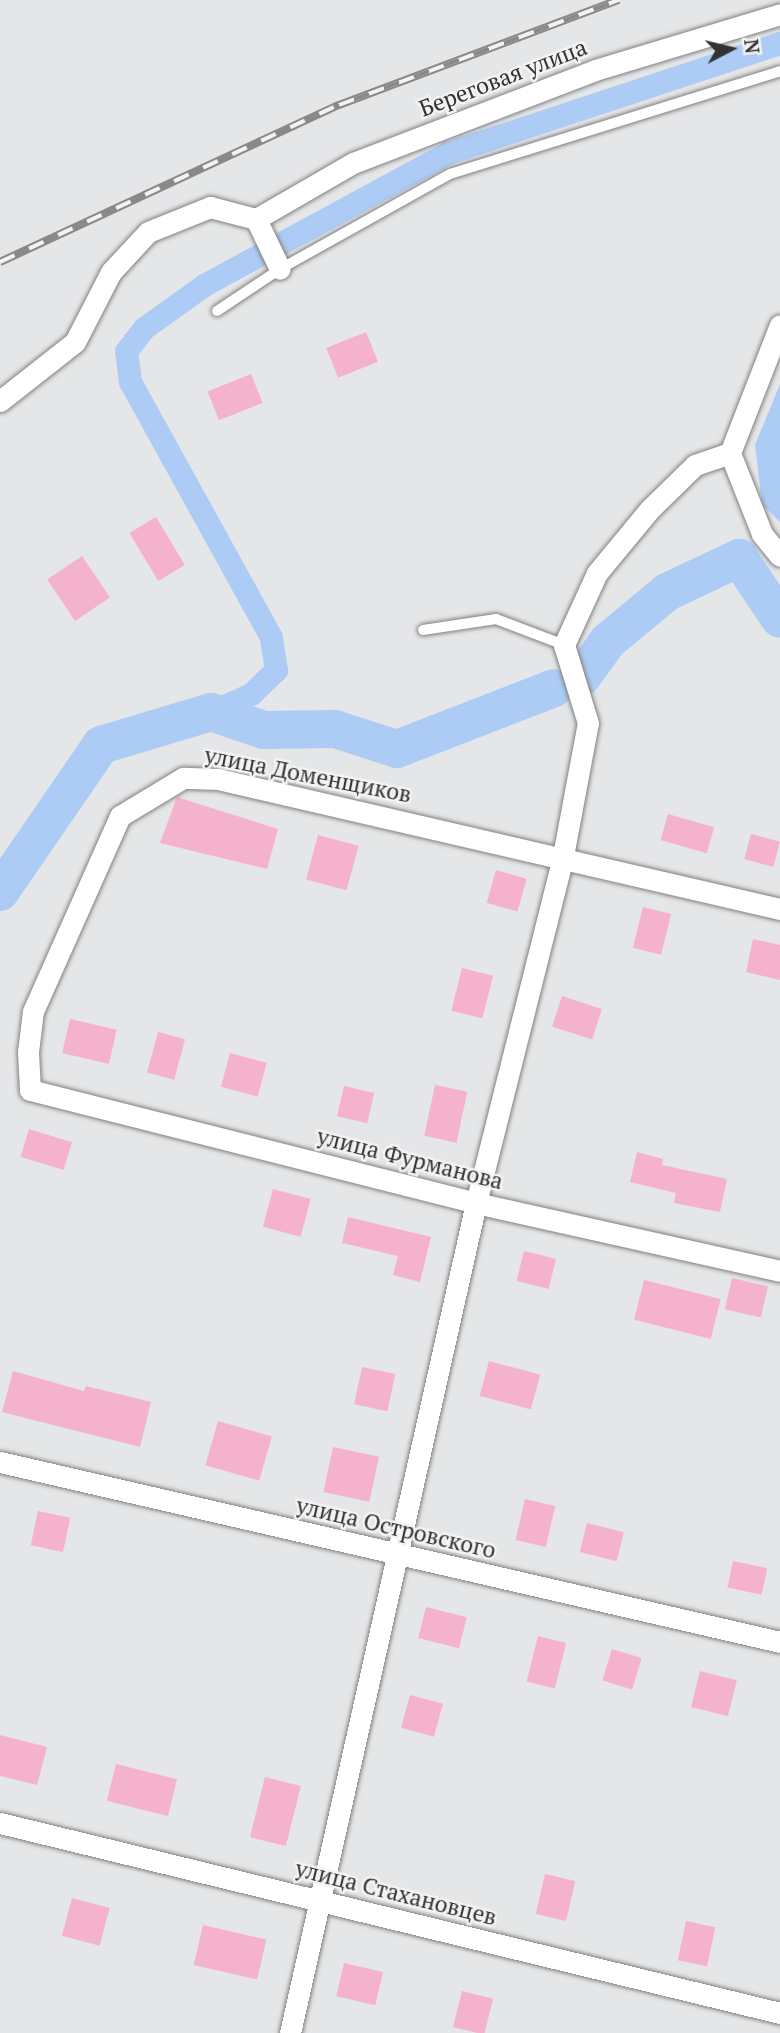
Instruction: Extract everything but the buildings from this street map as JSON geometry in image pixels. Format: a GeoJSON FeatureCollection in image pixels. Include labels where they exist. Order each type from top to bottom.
{"type":"FeatureCollection","features":[{"type":"Feature","properties":{"kind":"street","name":"Береговая улица"},"geometry":{"type":"LineString","coordinates":[[256,219],[353,163],[595,70],[780,14]]}},
{"type":"Feature","properties":{"kind":"street"},"geometry":{"type":"LineString","coordinates":[[0,401],[75,342],[111,272],[148,232],[210,207],[256,219],[280,269]]}},
{"type":"Feature","properties":{"kind":"street"},"geometry":{"type":"LineString","coordinates":[[780,325],[730,453],[762,534],[780,556]]}},
{"type":"Feature","properties":{"kind":"street"},"geometry":{"type":"LineString","coordinates":[[290,2033],[322,1903],[476,1203],[564,856],[588,723],[564,645],[597,573],[650,509],[695,465],[730,453]]}},
{"type":"Feature","properties":{"kind":"street","name":"улица Доменщиков"},"geometry":{"type":"LineString","coordinates":[[30,1090],[33,1011],[50,967],[120,816],[165,784],[183,778],[218,779],[564,856],[780,909]]}},
{"type":"Feature","properties":{"kind":"street","name":"улица Фурманова"},"geometry":{"type":"LineString","coordinates":[[30,1090],[476,1203],[780,1271]]}},
{"type":"Feature","properties":{"kind":"street","name":"улица Островского"},"geometry":{"type":"LineString","coordinates":[[0,1462],[780,1642]]}},
{"type":"Feature","properties":{"kind":"street","name":"улица Стахановцев"},"geometry":{"type":"LineString","coordinates":[[0,1822],[780,2013]]}},
{"type":"Feature","properties":{"kind":"lane"},"geometry":{"type":"LineString","coordinates":[[217,311],[280,269],[450,174],[780,71]]}},
{"type":"Feature","properties":{"kind":"lane"},"geometry":{"type":"LineString","coordinates":[[423,630],[496,619],[564,645]]}},
{"type":"Feature","properties":{"kind":"water"},"geometry":{"type":"Polygon","coordinates":[[[780,384],[780,522],[762,504],[755,445],[780,384]]]}},
{"type":"Feature","properties":{"kind":"waterway"},"geometry":{"type":"LineString","coordinates":[[211,712],[251,694],[276,670],[271,637],[130,382],[126,351],[144,328],[204,285],[447,153],[780,43]]}},
{"type":"Feature","properties":{"kind":"waterway"},"geometry":{"type":"LineString","coordinates":[[582,677],[608,641],[667,592],[739,558],[780,619]]}},
{"type":"Feature","properties":{"kind":"waterway"},"geometry":{"type":"LineString","coordinates":[[0,892],[101,745],[211,712],[264,730],[335,729],[397,749],[554,688]]}},
{"type":"Feature","properties":{"kind":"railway"},"geometry":{"type":"LineString","coordinates":[[0,262],[339,105],[619,0]]}}]}
